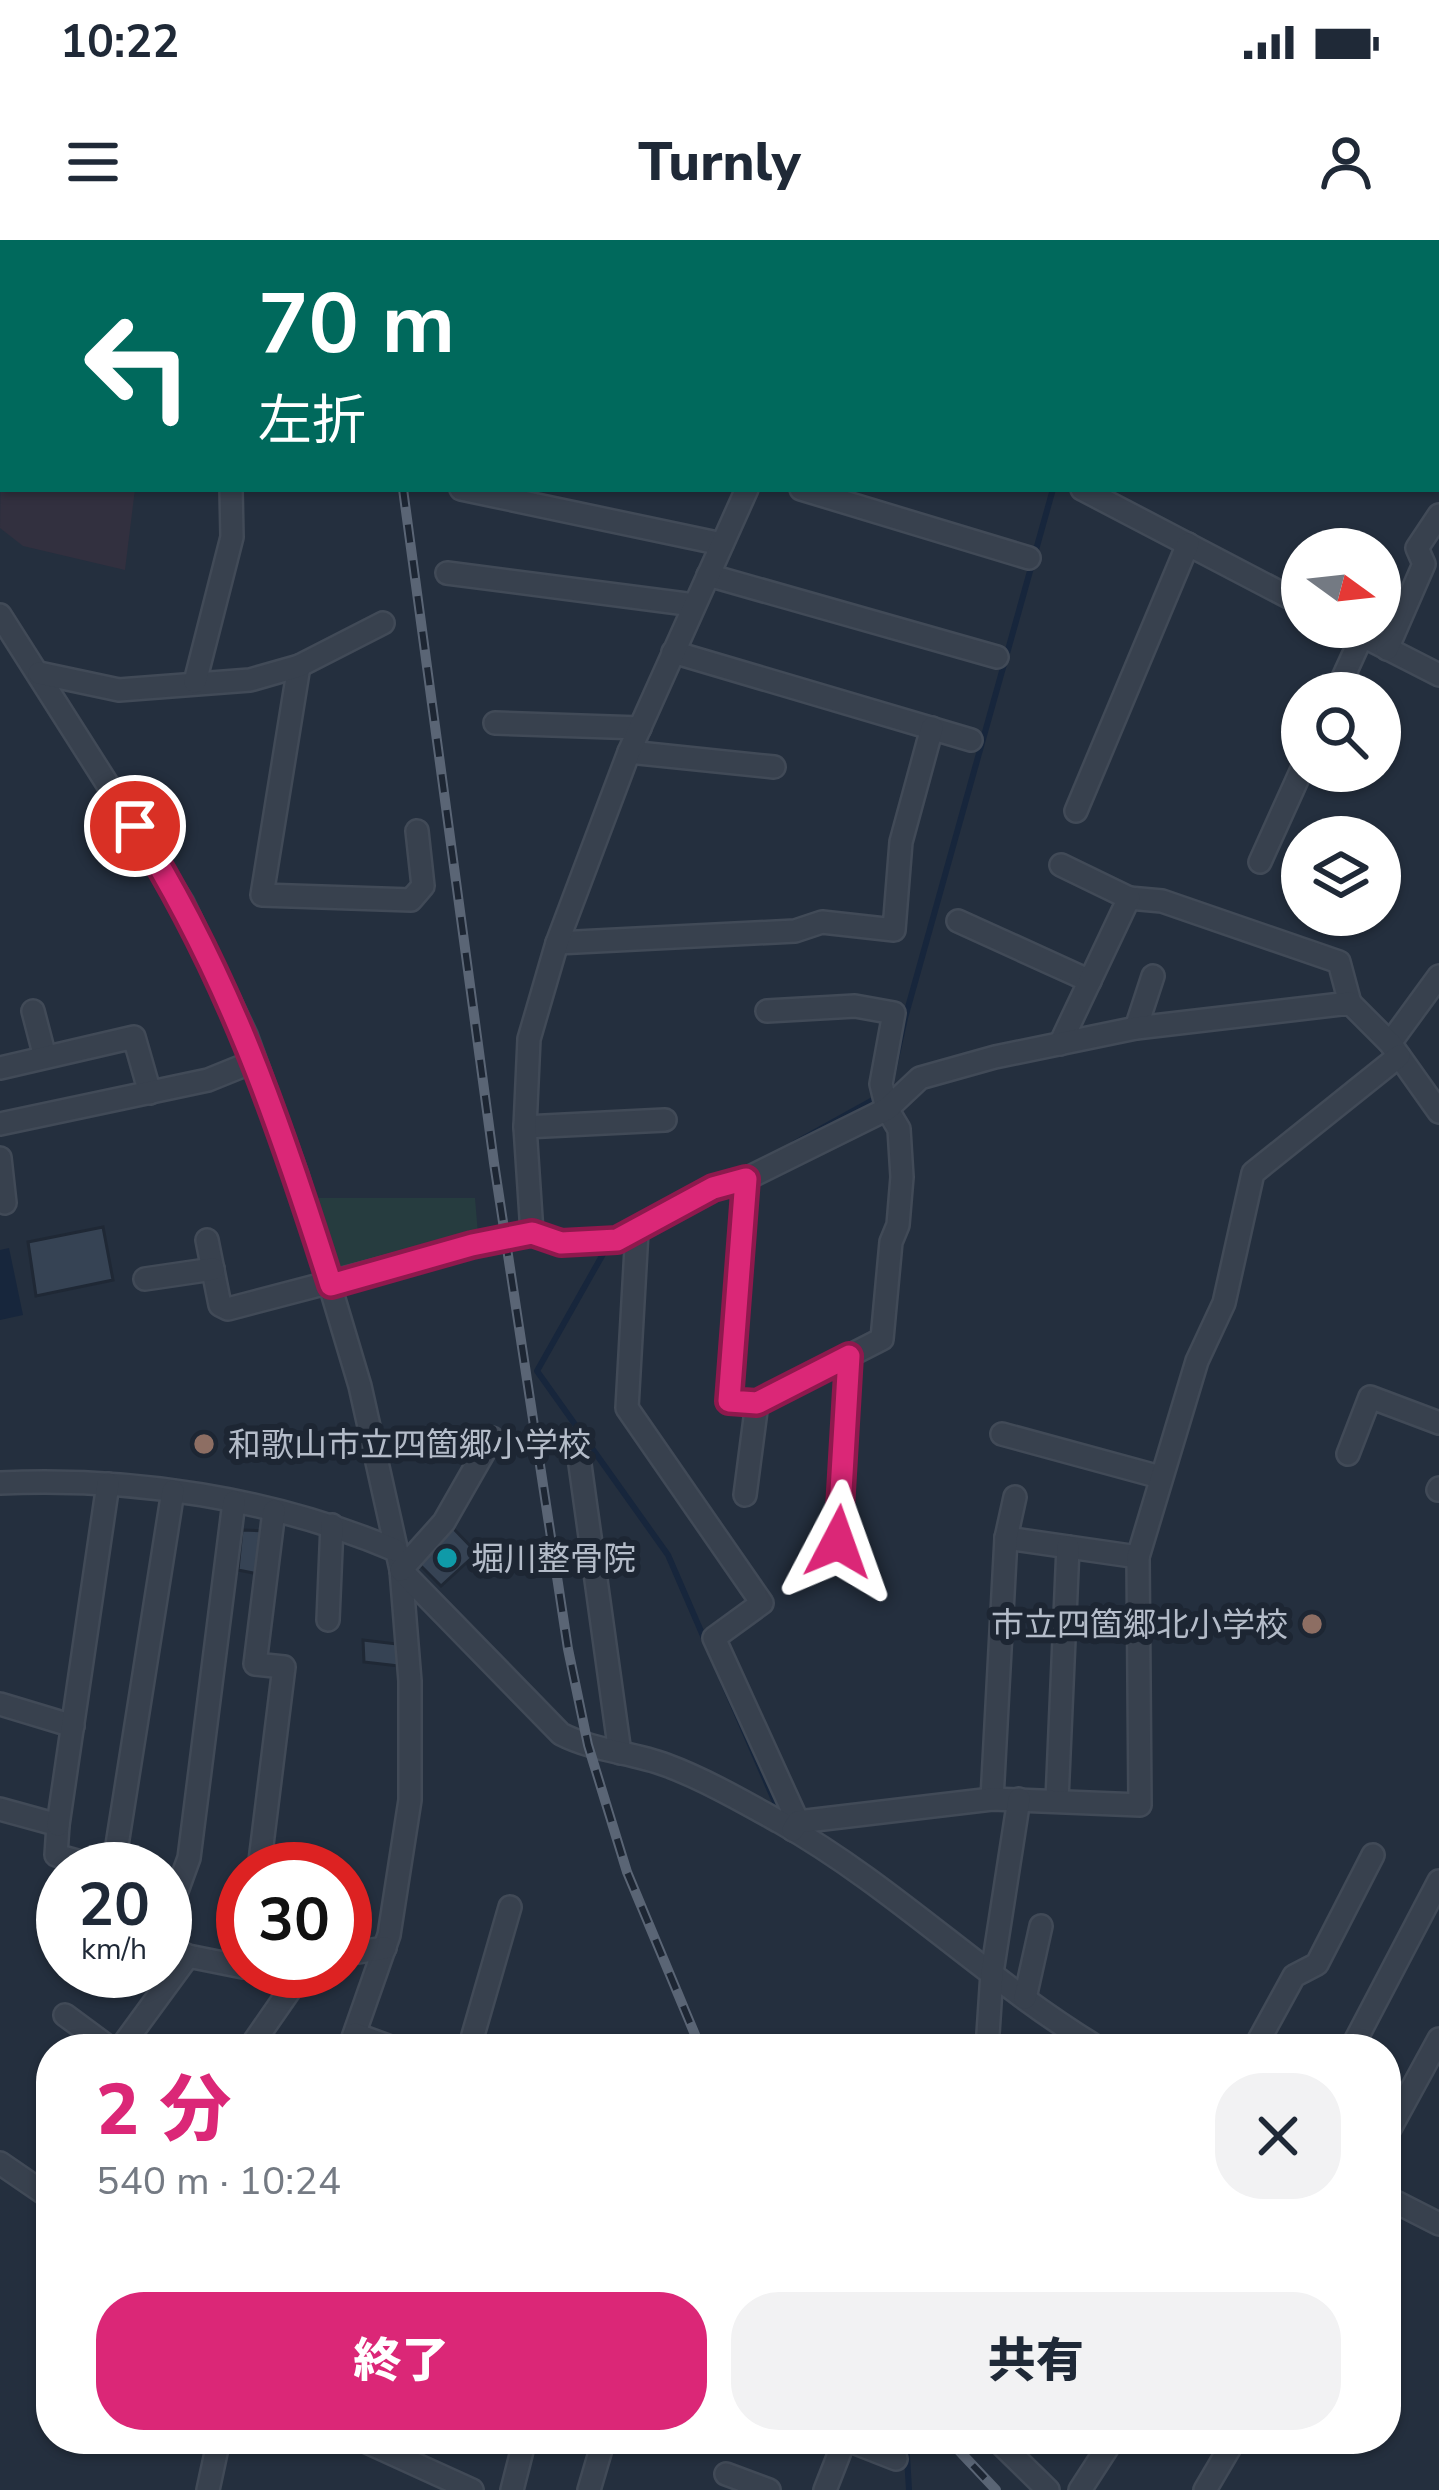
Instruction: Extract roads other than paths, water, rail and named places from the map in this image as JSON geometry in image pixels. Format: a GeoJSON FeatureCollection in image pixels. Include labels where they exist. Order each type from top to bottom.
{"type":"FeatureCollection","features":[{"type":"Feature","properties":{"kind":"street"},"geometry":{"type":"LineString","coordinates":[[195,682],[232,537],[231,492]]}},
{"type":"Feature","properties":{"kind":"street"},"geometry":{"type":"LineString","coordinates":[[475,492],[722,544]]}},
{"type":"Feature","properties":{"kind":"street"},"geometry":{"type":"LineString","coordinates":[[532,1233],[525,1127],[530,1039],[557,943],[629,752],[746,492]]}},
{"type":"Feature","properties":{"kind":"street"},"geometry":{"type":"LineString","coordinates":[[811,492],[1029,558]]}},
{"type":"Feature","properties":{"kind":"street"},"geometry":{"type":"LineString","coordinates":[[1088,492],[1281,593]]}},
{"type":"Feature","properties":{"kind":"street"},"geometry":{"type":"LineString","coordinates":[[1439,515],[1417,548],[1431,568],[1388,649],[1439,675]]}},
{"type":"Feature","properties":{"kind":"street"},"geometry":{"type":"LineString","coordinates":[[1076,812],[1187,544]]}},
{"type":"Feature","properties":{"kind":"street"},"geometry":{"type":"LineString","coordinates":[[447,573],[694,605]]}},
{"type":"Feature","properties":{"kind":"street"},"geometry":{"type":"LineString","coordinates":[[708,575],[997,657]]}},
{"type":"Feature","properties":{"kind":"street"},"geometry":{"type":"LineString","coordinates":[[0,615],[183,903],[255,1061],[331,1285],[359,1386],[398,1560],[410,1681],[410,1800],[385,1948],[354,2034]]}},
{"type":"Feature","properties":{"kind":"street"},"geometry":{"type":"LineString","coordinates":[[39,673],[118,689],[250,680],[299,666],[382,623]]}},
{"type":"Feature","properties":{"kind":"street"},"geometry":{"type":"LineString","coordinates":[[673,652],[970,740]]}},
{"type":"Feature","properties":{"kind":"street"},"geometry":{"type":"LineString","coordinates":[[299,666],[262,895],[411,900],[423,886],[417,831]]}},
{"type":"Feature","properties":{"kind":"street"},"geometry":{"type":"LineString","coordinates":[[495,723],[640,728]]}},
{"type":"Feature","properties":{"kind":"street"},"geometry":{"type":"LineString","coordinates":[[557,943],[796,931],[822,922],[894,930],[901,842],[932,728]]}},
{"type":"Feature","properties":{"kind":"street"},"geometry":{"type":"LineString","coordinates":[[629,752],[773,767]]}},
{"type":"Feature","properties":{"kind":"street"},"geometry":{"type":"LineString","coordinates":[[1260,862],[1292,792]]}},
{"type":"Feature","properties":{"kind":"street"},"geometry":{"type":"LineString","coordinates":[[1061,865],[1130,898],[1162,901],[1339,962],[1350,1003],[1394,1050],[1439,1112]]}},
{"type":"Feature","properties":{"kind":"street"},"geometry":{"type":"LineString","coordinates":[[1060,1044],[1130,898]]}},
{"type":"Feature","properties":{"kind":"street"},"geometry":{"type":"LineString","coordinates":[[958,921],[1090,980]]}},
{"type":"Feature","properties":{"kind":"street"},"geometry":{"type":"LineString","coordinates":[[1136,1028],[1153,976]]}},
{"type":"Feature","properties":{"kind":"street"},"geometry":{"type":"LineString","coordinates":[[790,1824],[992,1798],[1140,1804],[1138,1557],[1197,1361],[1224,1303],[1253,1174],[1394,1050],[1439,976]]}},
{"type":"Feature","properties":{"kind":"street"},"geometry":{"type":"LineString","coordinates":[[207,1240],[220,1305],[228,1309],[532,1233],[561,1243],[619,1238],[713,1188],[746,1179],[920,1078],[1136,1028],[1350,1003]]}},
{"type":"Feature","properties":{"kind":"street"},"geometry":{"type":"LineString","coordinates":[[746,1179],[729,1401],[757,1403],[882,1339],[902,1177],[899,1129],[885,1099],[894,1013],[855,1006],[767,1011]]}},
{"type":"Feature","properties":{"kind":"street"},"geometry":{"type":"LineString","coordinates":[[33,1011],[44,1058]]}},
{"type":"Feature","properties":{"kind":"street"},"geometry":{"type":"LineString","coordinates":[[139,1015],[157,1091]]}},
{"type":"Feature","properties":{"kind":"street"},"geometry":{"type":"LineString","coordinates":[[0,1068],[134,1037],[157,1091]]}},
{"type":"Feature","properties":{"kind":"street"},"geometry":{"type":"LineString","coordinates":[[0,1124],[208,1080],[255,1061]]}},
{"type":"Feature","properties":{"kind":"street"},"geometry":{"type":"LineString","coordinates":[[525,1127],[665,1120]]}},
{"type":"Feature","properties":{"kind":"street"},"geometry":{"type":"LineString","coordinates":[[0,1158],[5,1203]]}},
{"type":"Feature","properties":{"kind":"street"},"geometry":{"type":"LineString","coordinates":[[619,1238],[627,1408],[762,1603],[714,1638],[790,1824]]}},
{"type":"Feature","properties":{"kind":"street"},"geometry":{"type":"LineString","coordinates":[[145,1279],[213,1269]]}},
{"type":"Feature","properties":{"kind":"street"},"geometry":{"type":"LineString","coordinates":[[838,1542],[849,1356]]}},
{"type":"Feature","properties":{"kind":"street"},"geometry":{"type":"LineString","coordinates":[[1348,1454],[1370,1397],[1439,1423]]}},
{"type":"Feature","properties":{"kind":"street"},"geometry":{"type":"LineString","coordinates":[[745,1495],[757,1403]]}},
{"type":"Feature","properties":{"kind":"street"},"geometry":{"type":"LineString","coordinates":[[1002,1434],[1160,1477]]}},
{"type":"Feature","properties":{"kind":"street"},"geometry":{"type":"LineString","coordinates":[[398,1560],[444,1522],[493,1438]]}},
{"type":"Feature","properties":{"kind":"street"},"geometry":{"type":"LineString","coordinates":[[577,1443],[620,1753]]}},
{"type":"Feature","properties":{"kind":"street"},"geometry":{"type":"LineString","coordinates":[[0,1483],[64,1480],[172,1491],[332,1525],[398,1560],[561,1734],[665,1764],[790,1824],[1078,2034]]}},
{"type":"Feature","properties":{"kind":"street"},"geometry":{"type":"LineString","coordinates":[[108,1484],[56,1855],[95,1866],[114,1864],[172,1491]]}},
{"type":"Feature","properties":{"kind":"street"},"geometry":{"type":"LineString","coordinates":[[992,1798],[1006,1538],[1015,1497]]}},
{"type":"Feature","properties":{"kind":"street"},"geometry":{"type":"LineString","coordinates":[[191,1842],[234,1502]]}},
{"type":"Feature","properties":{"kind":"street"},"geometry":{"type":"LineString","coordinates":[[262,1842],[284,1666],[255,1664],[274,1511]]}},
{"type":"Feature","properties":{"kind":"street"},"geometry":{"type":"LineString","coordinates":[[328,1620],[332,1525]]}},
{"type":"Feature","properties":{"kind":"street"},"geometry":{"type":"LineString","coordinates":[[1006,1538],[1138,1557]]}},
{"type":"Feature","properties":{"kind":"street"},"geometry":{"type":"LineString","coordinates":[[1058,1800],[1068,1547]]}},
{"type":"Feature","properties":{"kind":"street"},"geometry":{"type":"LineString","coordinates":[[0,1704],[73,1726]]}},
{"type":"Feature","properties":{"kind":"street"},"geometry":{"type":"LineString","coordinates":[[988,2034],[992,1973],[1019,1799]]}},
{"type":"Feature","properties":{"kind":"street"},"geometry":{"type":"LineString","coordinates":[[0,1809],[58,1825]]}},
{"type":"Feature","properties":{"kind":"street"},"geometry":{"type":"LineString","coordinates":[[1261,2034],[1294,1976],[1317,1964],[1373,1855]]}},
{"type":"Feature","properties":{"kind":"street"},"geometry":{"type":"LineString","coordinates":[[1359,2034],[1439,1881]]}},
{"type":"Feature","properties":{"kind":"street"},"geometry":{"type":"LineString","coordinates":[[473,2034],[510,1907]]}},
{"type":"Feature","properties":{"kind":"street"},"geometry":{"type":"LineString","coordinates":[[1025,1998],[1042,1926]]}},
{"type":"Feature","properties":{"kind":"street"},"geometry":{"type":"LineString","coordinates":[[372,1950],[385,1948]]}},
{"type":"Feature","properties":{"kind":"street"},"geometry":{"type":"LineString","coordinates":[[131,2034],[157,1998]]}},
{"type":"Feature","properties":{"kind":"street"},"geometry":{"type":"LineString","coordinates":[[259,2034],[284,1998]]}},
{"type":"Feature","properties":{"kind":"street"},"geometry":{"type":"LineString","coordinates":[[65,2015],[91,2034]]}},
{"type":"Feature","properties":{"kind":"street"},"geometry":{"type":"LineString","coordinates":[[1401,2109],[1439,2039]]}},
{"type":"Feature","properties":{"kind":"street"},"geometry":{"type":"LineString","coordinates":[[0,2162],[36,2187]]}},
{"type":"Feature","properties":{"kind":"street"},"geometry":{"type":"LineString","coordinates":[[1401,2205],[1439,2224]]}},
{"type":"Feature","properties":{"kind":"street"},"geometry":{"type":"LineString","coordinates":[[211,2489],[217,2454]]}},
{"type":"Feature","properties":{"kind":"street"},"geometry":{"type":"LineString","coordinates":[[393,2454],[472,2490]]}},
{"type":"Feature","properties":{"kind":"street"},"geometry":{"type":"LineString","coordinates":[[512,2490],[521,2454]]}},
{"type":"Feature","properties":{"kind":"street"},"geometry":{"type":"LineString","coordinates":[[589,2490],[600,2454]]}},
{"type":"Feature","properties":{"kind":"street"},"geometry":{"type":"LineString","coordinates":[[825,2490],[839,2454]]}},
{"type":"Feature","properties":{"kind":"street"},"geometry":{"type":"LineString","coordinates":[[883,2454],[896,2459]]}},
{"type":"Feature","properties":{"kind":"street"},"geometry":{"type":"LineString","coordinates":[[1011,2454],[1048,2490]]}},
{"type":"Feature","properties":{"kind":"street"},"geometry":{"type":"LineString","coordinates":[[1080,2490],[1103,2454]]}},
{"type":"Feature","properties":{"kind":"street"},"geometry":{"type":"LineString","coordinates":[[1205,2490],[1226,2454]]}},
{"type":"Feature","properties":{"kind":"street"},"geometry":{"type":"LineString","coordinates":[[726,2474],[769,2490]]}},
{"type":"Feature","properties":{"kind":"water"},"geometry":{"type":"Polygon","coordinates":[[[9,1248],[23,1315],[0,1320],[0,1250],[9,1248]]]}},
{"type":"Feature","properties":{"kind":"waterway"},"geometry":{"type":"LineString","coordinates":[[889,1091],[905,1018],[1052,492]]}},
{"type":"Feature","properties":{"kind":"waterway"},"geometry":{"type":"LineString","coordinates":[[795,1143],[878,1097]]}},
{"type":"Feature","properties":{"kind":"waterway"},"geometry":{"type":"LineString","coordinates":[[607,1247],[537,1371],[668,1555],[781,1816]]}},
{"type":"Feature","properties":{"kind":"waterway"},"geometry":{"type":"LineString","coordinates":[[907,2454],[909,2490]]}},
{"type":"Feature","properties":{"kind":"railway"},"geometry":{"type":"LineString","coordinates":[[403,492],[494,1163],[568,1649],[588,1745],[627,1872],[695,2034]]}},
{"type":"Feature","properties":{"kind":"railway"},"geometry":{"type":"LineString","coordinates":[[962,2454],[996,2490]]}},
{"type":"Feature","properties":{"kind":"place","name":"和歌山市立四箇郷小学校"},"geometry":{"type":"Point","coordinates":[204,1444]}},
{"type":"Feature","properties":{"kind":"place","name":"堀川整骨院"},"geometry":{"type":"Point","coordinates":[447,1558]}},
{"type":"Feature","properties":{"kind":"place","name":"市立四箇郷北小学校"},"geometry":{"type":"Point","coordinates":[1312,1624]}}]}
